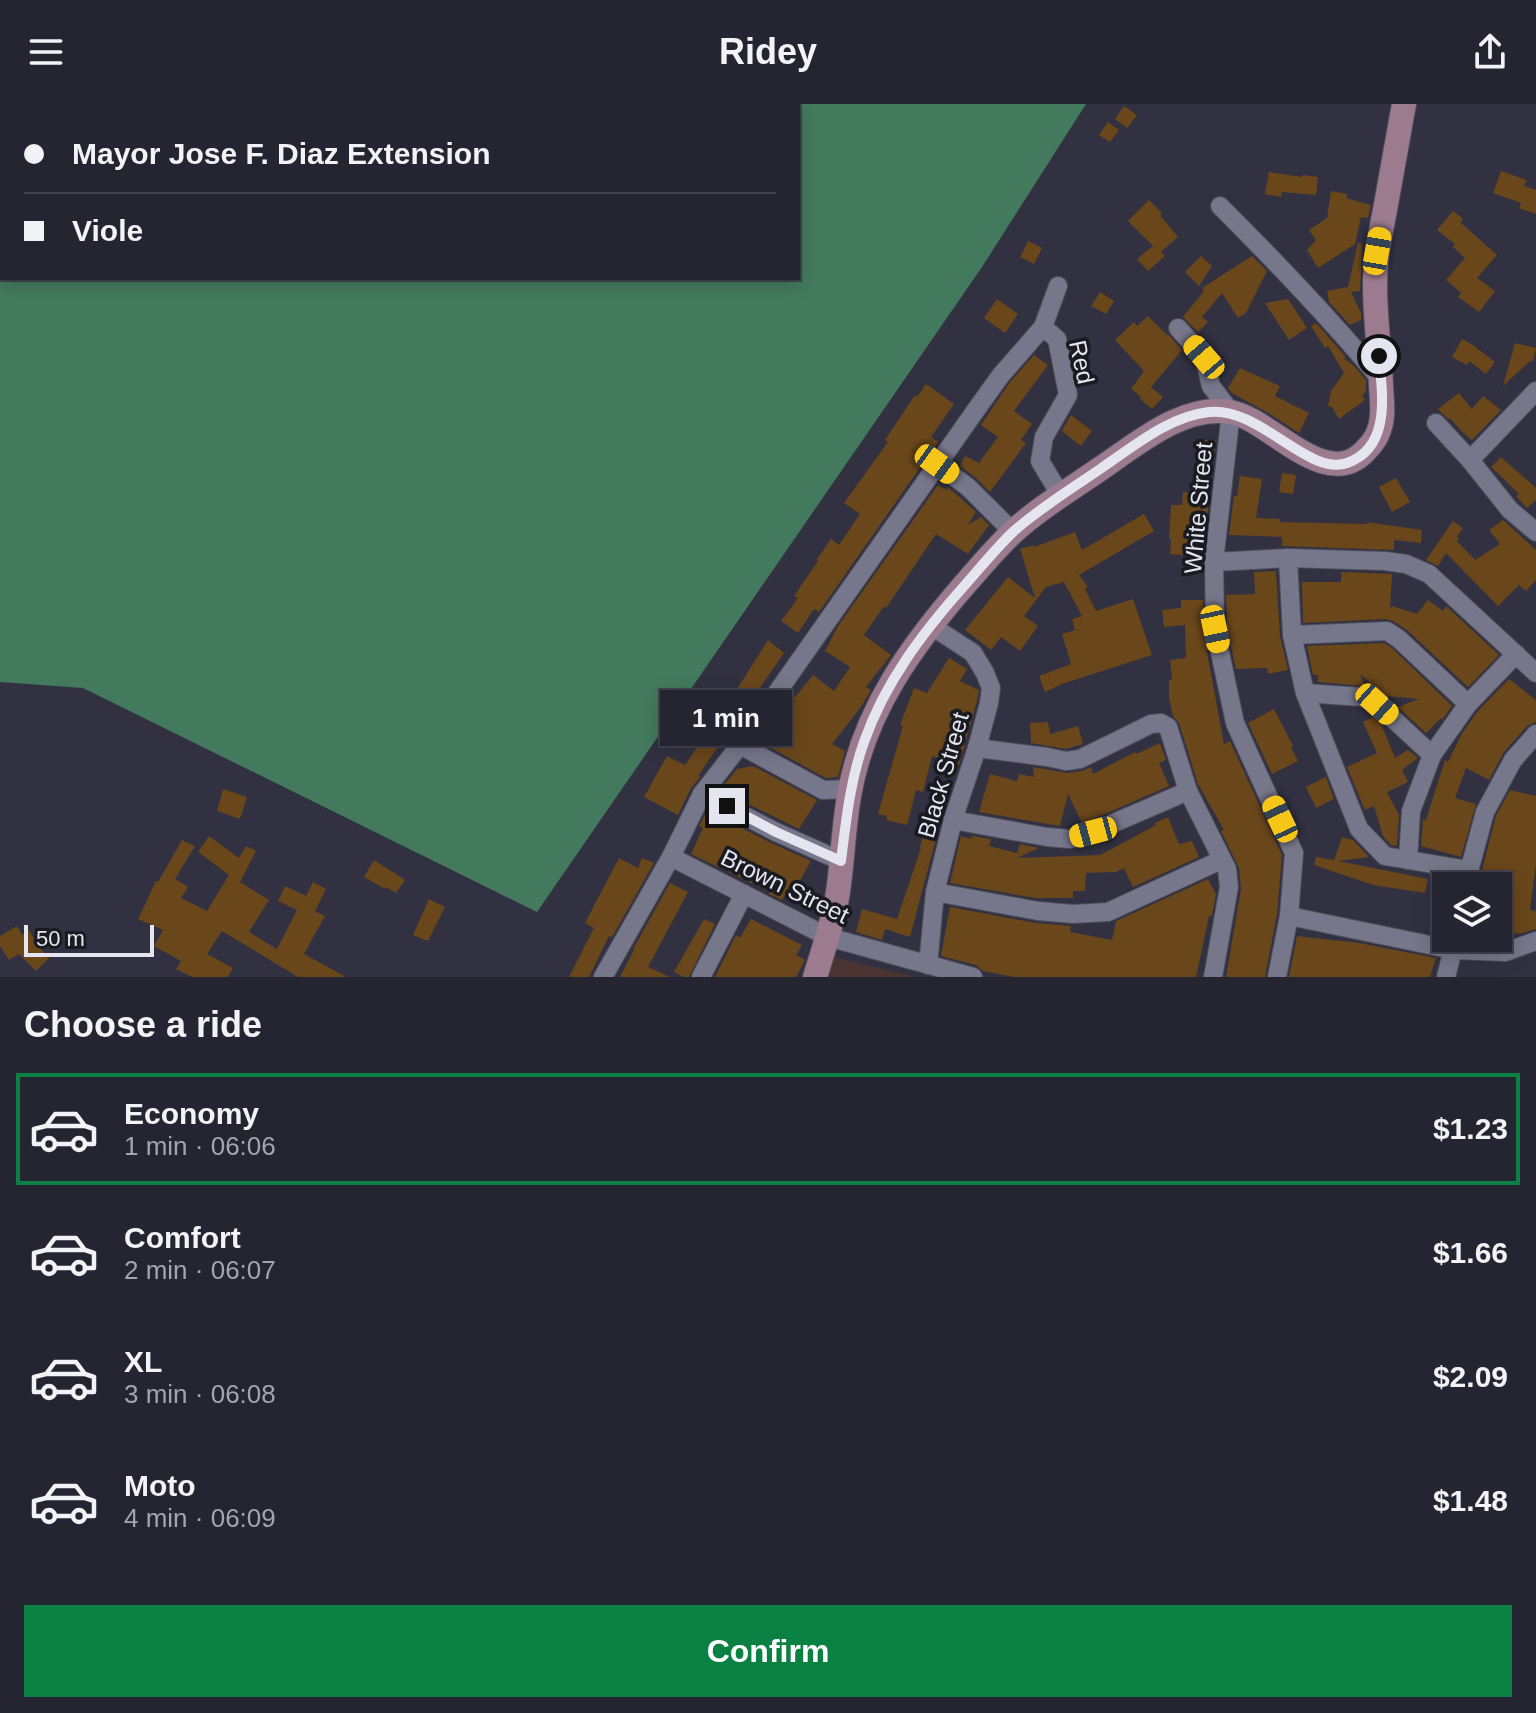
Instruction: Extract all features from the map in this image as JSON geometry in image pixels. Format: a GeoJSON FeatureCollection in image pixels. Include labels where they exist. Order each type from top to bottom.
{"type":"FeatureCollection","features":[{"type":"Feature","properties":{"kind":"street"},"geometry":{"type":"LineString","coordinates":[[815,977],[837,897],[850,789],[864,741],[882,700],[902,663],[930,625],[1013,532],[1036,512],[1163,428],[1188,416],[1211,411],[1231,412],[1325,463],[1346,464],[1363,453],[1379,433],[1382,410],[1376,267],[1404,104]]}},
{"type":"Feature","properties":{"kind":"street"},"geometry":{"type":"LineString","coordinates":[[1220,206],[1341,331],[1381,380]]}},
{"type":"Feature","properties":{"kind":"street"},"geometry":{"type":"LineString","coordinates":[[603,977],[671,857],[702,794],[740,745],[1001,375],[1043,327],[1058,286]]}},
{"type":"Feature","properties":{"kind":"street","name":"Red"},"geometry":{"type":"LineString","coordinates":[[1043,327],[1057,339],[1068,395],[1044,437],[1040,461],[1061,496]]}},
{"type":"Feature","properties":{"kind":"street"},"geometry":{"type":"LineString","coordinates":[[1178,328],[1204,357],[1211,386],[1231,412]]}},
{"type":"Feature","properties":{"kind":"street"},"geometry":{"type":"LineString","coordinates":[[1470,460],[1536,391]]}},
{"type":"Feature","properties":{"kind":"street","name":"White Street"},"geometry":{"type":"LineString","coordinates":[[1231,412],[1214,562],[1215,629],[1235,723],[1294,853],[1289,916],[1277,977]]}},
{"type":"Feature","properties":{"kind":"street"},"geometry":{"type":"LineString","coordinates":[[1436,423],[1510,510],[1536,532]]}},
{"type":"Feature","properties":{"kind":"street"},"geometry":{"type":"LineString","coordinates":[[937,464],[968,487],[1013,532]]}},
{"type":"Feature","properties":{"kind":"street"},"geometry":{"type":"LineString","coordinates":[[1214,562],[1288,558],[1406,564],[1429,574],[1536,673]]}},
{"type":"Feature","properties":{"kind":"street"},"geometry":{"type":"LineString","coordinates":[[1288,558],[1292,635],[1305,693],[1359,829],[1385,856],[1447,872]]}},
{"type":"Feature","properties":{"kind":"street","name":"Black Street"},"geometry":{"type":"LineString","coordinates":[[928,965],[935,892],[991,688],[973,653],[930,625]]}},
{"type":"Feature","properties":{"kind":"street"},"geometry":{"type":"LineString","coordinates":[[1292,635],[1387,631],[1468,704]]}},
{"type":"Feature","properties":{"kind":"street"},"geometry":{"type":"LineString","coordinates":[[1408,860],[1411,811],[1432,755],[1468,704],[1516,654]]}},
{"type":"Feature","properties":{"kind":"street"},"geometry":{"type":"LineString","coordinates":[[1305,693],[1362,697],[1377,704],[1432,755]]}},
{"type":"Feature","properties":{"kind":"street"},"geometry":{"type":"LineString","coordinates":[[977,748],[1066,761],[1080,759],[1151,724],[1161,723],[1168,727],[1188,791],[1227,869],[1229,887],[1213,977]]}},
{"type":"Feature","properties":{"kind":"street"},"geometry":{"type":"LineString","coordinates":[[1469,872],[1485,812],[1513,760],[1536,734]]}},
{"type":"Feature","properties":{"kind":"street"},"geometry":{"type":"LineString","coordinates":[[740,745],[823,790],[850,789]]}},
{"type":"Feature","properties":{"kind":"street"},"geometry":{"type":"LineString","coordinates":[[953,820],[1070,839],[1188,791]]}},
{"type":"Feature","properties":{"kind":"street"},"geometry":{"type":"LineString","coordinates":[[702,794],[841,861]]}},
{"type":"Feature","properties":{"kind":"street","name":"Brown Street"},"geometry":{"type":"LineString","coordinates":[[671,857],[828,937],[973,977]]}},
{"type":"Feature","properties":{"kind":"street"},"geometry":{"type":"LineString","coordinates":[[935,892],[1038,911],[1073,914],[1108,912],[1221,860]]}},
{"type":"Feature","properties":{"kind":"street"},"geometry":{"type":"LineString","coordinates":[[701,977],[744,894]]}},
{"type":"Feature","properties":{"kind":"street"},"geometry":{"type":"LineString","coordinates":[[1289,916],[1432,940]]}},
{"type":"Feature","properties":{"kind":"street"},"geometry":{"type":"LineString","coordinates":[[1512,950],[1536,941]]}},
{"type":"Feature","properties":{"kind":"street"},"geometry":{"type":"LineString","coordinates":[[1446,977],[1453,952]]}},
{"type":"Feature","properties":{"kind":"shaded area"},"geometry":{"type":"Polygon","coordinates":[[[834,957],[916,977],[827,977],[834,957]]]}},
{"type":"Feature","properties":{"kind":"green space"},"geometry":{"type":"Polygon","coordinates":[[[800,104],[1086,104],[982,267],[537,912],[83,688],[0,682],[0,280],[800,280],[800,104]]]}},
{"type":"Feature","properties":{"kind":"building"},"geometry":{"type":"Polygon","coordinates":[[[1124,106],[1137,115],[1127,128],[1115,119],[1124,106]]]}},
{"type":"Feature","properties":{"kind":"building"},"geometry":{"type":"Polygon","coordinates":[[[1108,122],[1119,130],[1110,142],[1099,135],[1108,122]]]}},
{"type":"Feature","properties":{"kind":"building"},"geometry":{"type":"Polygon","coordinates":[[[1501,171],[1527,180],[1524,186],[1536,190],[1536,214],[1519,208],[1521,203],[1493,193],[1501,171]]]}},
{"type":"Feature","properties":{"kind":"building"},"geometry":{"type":"Polygon","coordinates":[[[1269,172],[1318,177],[1316,195],[1282,192],[1281,197],[1265,194],[1269,172]]]}},
{"type":"Feature","properties":{"kind":"building"},"geometry":{"type":"Polygon","coordinates":[[[1331,191],[1347,194],[1346,198],[1371,205],[1368,218],[1361,217],[1355,244],[1318,268],[1307,250],[1316,240],[1309,230],[1327,218],[1331,191]]]}},
{"type":"Feature","properties":{"kind":"building"},"geometry":{"type":"Polygon","coordinates":[[[1149,200],[1178,237],[1161,252],[1165,256],[1148,271],[1137,259],[1153,246],[1128,221],[1149,200]]]}},
{"type":"Feature","properties":{"kind":"building"},"geometry":{"type":"Polygon","coordinates":[[[1453,211],[1463,219],[1461,223],[1497,255],[1477,278],[1495,291],[1479,312],[1458,297],[1461,293],[1446,280],[1465,258],[1453,247],[1455,244],[1437,230],[1453,211]]]}},
{"type":"Feature","properties":{"kind":"building"},"geometry":{"type":"Polygon","coordinates":[[[1028,241],[1042,248],[1034,264],[1020,257],[1028,241]]]}},
{"type":"Feature","properties":{"kind":"building"},"geometry":{"type":"Polygon","coordinates":[[[1358,243],[1361,243],[1362,254],[1360,291],[1351,292],[1361,320],[1350,325],[1329,302],[1327,291],[1348,287],[1358,243]]]}},
{"type":"Feature","properties":{"kind":"building"},"geometry":{"type":"Polygon","coordinates":[[[1201,256],[1212,266],[1199,286],[1185,272],[1201,256]]]}},
{"type":"Feature","properties":{"kind":"building"},"geometry":{"type":"Polygon","coordinates":[[[1252,256],[1267,271],[1246,313],[1238,318],[1222,293],[1202,317],[1208,322],[1198,332],[1183,317],[1204,291],[1202,288],[1252,256]]]}},
{"type":"Feature","properties":{"kind":"building"},"geometry":{"type":"Polygon","coordinates":[[[1100,292],[1114,301],[1106,314],[1091,306],[1100,292]]]}},
{"type":"Feature","properties":{"kind":"building"},"geometry":{"type":"Polygon","coordinates":[[[997,299],[1018,314],[1005,333],[984,318],[997,299]]]}},
{"type":"Feature","properties":{"kind":"building"},"geometry":{"type":"Polygon","coordinates":[[[1288,299],[1307,328],[1289,340],[1265,303],[1288,299]]]}},
{"type":"Feature","properties":{"kind":"building"},"geometry":{"type":"Polygon","coordinates":[[[1148,316],[1182,350],[1151,387],[1163,397],[1152,409],[1131,389],[1144,371],[1115,340],[1134,322],[1137,326],[1148,316]]]}},
{"type":"Feature","properties":{"kind":"building"},"geometry":{"type":"Polygon","coordinates":[[[1316,323],[1346,357],[1344,359],[1366,380],[1366,391],[1362,396],[1365,400],[1339,419],[1332,407],[1328,406],[1331,391],[1344,373],[1328,346],[1325,348],[1311,326],[1316,323]]]}},
{"type":"Feature","properties":{"kind":"building"},"geometry":{"type":"Polygon","coordinates":[[[1462,339],[1495,362],[1486,374],[1469,361],[1467,365],[1452,357],[1462,339]]]}},
{"type":"Feature","properties":{"kind":"building"},"geometry":{"type":"Polygon","coordinates":[[[1515,343],[1536,348],[1533,361],[1503,386],[1515,343]]]}},
{"type":"Feature","properties":{"kind":"building"},"geometry":{"type":"Polygon","coordinates":[[[1034,355],[1048,365],[1014,411],[1032,424],[1021,440],[1026,443],[990,492],[960,466],[965,456],[979,463],[998,437],[981,425],[1010,382],[1034,355]]]}},
{"type":"Feature","properties":{"kind":"building"},"geometry":{"type":"Polygon","coordinates":[[[1240,368],[1280,386],[1275,396],[1309,413],[1299,433],[1232,393],[1228,388],[1240,368]]]}},
{"type":"Feature","properties":{"kind":"building"},"geometry":{"type":"Polygon","coordinates":[[[926,384],[954,404],[931,437],[938,442],[819,612],[814,609],[798,633],[781,621],[798,598],[794,596],[831,539],[839,545],[860,514],[844,503],[888,442],[885,440],[915,395],[917,397],[926,384]]]}},
{"type":"Feature","properties":{"kind":"building"},"geometry":{"type":"Polygon","coordinates":[[[1459,393],[1472,409],[1483,396],[1501,410],[1472,440],[1438,409],[1459,393]]]}},
{"type":"Feature","properties":{"kind":"building"},"geometry":{"type":"Polygon","coordinates":[[[1071,415],[1092,431],[1081,446],[1062,431],[1071,415]]]}},
{"type":"Feature","properties":{"kind":"building"},"geometry":{"type":"Polygon","coordinates":[[[1204,440],[1216,440],[1214,456],[1204,455],[1204,440]]]}},
{"type":"Feature","properties":{"kind":"building"},"geometry":{"type":"Polygon","coordinates":[[[1501,457],[1536,488],[1536,500],[1527,508],[1516,496],[1519,494],[1491,467],[1501,457]]]}},
{"type":"Feature","properties":{"kind":"building"},"geometry":{"type":"Polygon","coordinates":[[[1282,473],[1296,475],[1293,494],[1279,492],[1282,473]]]}},
{"type":"Feature","properties":{"kind":"building"},"geometry":{"type":"Polygon","coordinates":[[[1240,476],[1262,479],[1256,518],[1280,519],[1280,522],[1369,524],[1366,522],[1422,530],[1421,543],[1394,540],[1394,550],[1282,546],[1282,537],[1229,535],[1240,476]]]}},
{"type":"Feature","properties":{"kind":"building"},"geometry":{"type":"Polygon","coordinates":[[[1396,478],[1410,502],[1392,512],[1379,487],[1396,478]]]}},
{"type":"Feature","properties":{"kind":"building"},"geometry":{"type":"Polygon","coordinates":[[[938,485],[947,490],[948,487],[976,512],[968,525],[981,517],[989,525],[968,554],[936,534],[864,635],[891,655],[866,687],[871,690],[861,707],[832,744],[845,751],[838,777],[826,778],[758,741],[775,716],[778,718],[813,675],[834,691],[850,667],[825,651],[838,626],[938,485]]]}},
{"type":"Feature","properties":{"kind":"building"},"geometry":{"type":"Polygon","coordinates":[[[1183,492],[1210,494],[1204,542],[1195,541],[1194,556],[1170,554],[1171,505],[1182,505],[1183,492]]]}},
{"type":"Feature","properties":{"kind":"building"},"geometry":{"type":"Polygon","coordinates":[[[1144,514],[1154,531],[1079,575],[1088,587],[1085,589],[1096,611],[1133,599],[1152,655],[1045,692],[1039,676],[1071,664],[1062,634],[1075,630],[1072,619],[1082,616],[1064,582],[1046,587],[1024,616],[1038,626],[1020,651],[1001,637],[991,650],[965,630],[1008,577],[1035,598],[1020,549],[1075,532],[1082,550],[1144,514]]]}},
{"type":"Feature","properties":{"kind":"building"},"geometry":{"type":"Polygon","coordinates":[[[1503,520],[1536,550],[1536,580],[1526,591],[1519,585],[1498,606],[1446,553],[1438,566],[1426,560],[1453,521],[1463,528],[1457,541],[1475,560],[1500,544],[1489,530],[1503,520]]]}},
{"type":"Feature","properties":{"kind":"building"},"geometry":{"type":"Polygon","coordinates":[[[1276,571],[1280,636],[1288,670],[1268,674],[1267,668],[1236,669],[1227,628],[1226,595],[1255,594],[1254,572],[1276,571]]]}},
{"type":"Feature","properties":{"kind":"building"},"geometry":{"type":"Polygon","coordinates":[[[1341,572],[1392,574],[1390,608],[1417,614],[1428,600],[1443,611],[1446,606],[1499,655],[1468,687],[1407,630],[1393,621],[1303,623],[1302,582],[1341,582],[1341,572]]]}},
{"type":"Feature","properties":{"kind":"building"},"geometry":{"type":"Polygon","coordinates":[[[1181,600],[1203,600],[1204,636],[1224,744],[1230,741],[1282,855],[1277,914],[1265,977],[1226,977],[1241,889],[1239,868],[1221,831],[1224,830],[1198,784],[1169,698],[1169,680],[1172,680],[1170,660],[1186,658],[1185,625],[1164,627],[1162,610],[1181,608],[1181,600]]]}},
{"type":"Feature","properties":{"kind":"building"},"geometry":{"type":"Polygon","coordinates":[[[768,640],[784,653],[749,704],[753,706],[733,735],[728,732],[698,776],[701,776],[691,788],[678,815],[644,797],[667,756],[685,765],[717,717],[706,710],[717,694],[729,702],[768,640]]]}},
{"type":"Feature","properties":{"kind":"building"},"geometry":{"type":"Polygon","coordinates":[[[1384,643],[1452,706],[1442,720],[1426,733],[1398,707],[1419,699],[1386,696],[1360,674],[1365,686],[1318,682],[1318,675],[1313,675],[1307,646],[1384,643]]]}},
{"type":"Feature","properties":{"kind":"building"},"geometry":{"type":"Polygon","coordinates":[[[949,658],[967,669],[960,681],[979,690],[959,765],[932,756],[923,792],[916,790],[907,825],[886,820],[887,816],[878,814],[903,726],[900,725],[914,688],[927,693],[949,658]]]}},
{"type":"Feature","properties":{"kind":"building"},"geometry":{"type":"Polygon","coordinates":[[[1509,679],[1536,700],[1536,722],[1527,726],[1504,752],[1489,780],[1466,768],[1455,798],[1476,804],[1461,857],[1421,846],[1423,819],[1426,820],[1445,760],[1448,762],[1477,712],[1509,679]]]}},
{"type":"Feature","properties":{"kind":"building"},"geometry":{"type":"Polygon","coordinates":[[[1274,709],[1298,761],[1272,774],[1248,723],[1274,709]]]}},
{"type":"Feature","properties":{"kind":"building"},"geometry":{"type":"Polygon","coordinates":[[[1374,717],[1381,724],[1395,758],[1408,750],[1418,758],[1402,770],[1408,782],[1387,792],[1399,815],[1397,846],[1391,845],[1383,836],[1374,806],[1365,810],[1347,767],[1377,753],[1363,722],[1374,717]]]}},
{"type":"Feature","properties":{"kind":"building"},"geometry":{"type":"Polygon","coordinates":[[[1048,722],[1050,734],[1078,726],[1083,744],[1066,749],[1031,743],[1030,723],[1048,722]]]}},
{"type":"Feature","properties":{"kind":"building"},"geometry":{"type":"Polygon","coordinates":[[[1160,743],[1166,760],[1159,763],[1169,786],[1089,821],[1082,823],[1068,794],[1060,826],[979,812],[990,774],[1017,781],[1019,774],[1034,777],[1033,767],[1067,773],[1091,767],[1093,774],[1160,743]]]}},
{"type":"Feature","properties":{"kind":"building"},"geometry":{"type":"Polygon","coordinates":[[[753,766],[817,800],[799,829],[720,790],[737,769],[753,766]]]}},
{"type":"Feature","properties":{"kind":"building"},"geometry":{"type":"Polygon","coordinates":[[[1326,777],[1334,799],[1316,808],[1306,787],[1326,777]]]}},
{"type":"Feature","properties":{"kind":"building"},"geometry":{"type":"Polygon","coordinates":[[[223,789],[247,797],[240,819],[217,811],[223,789]]]}},
{"type":"Feature","properties":{"kind":"building"},"geometry":{"type":"Polygon","coordinates":[[[1510,790],[1536,796],[1536,864],[1530,910],[1536,911],[1536,929],[1519,934],[1512,933],[1512,872],[1482,872],[1496,816],[1510,790]]]}},
{"type":"Feature","properties":{"kind":"building"},"geometry":{"type":"Polygon","coordinates":[[[707,810],[811,861],[798,884],[792,881],[782,900],[691,854],[707,810]]]}},
{"type":"Feature","properties":{"kind":"building"},"geometry":{"type":"Polygon","coordinates":[[[1168,817],[1179,844],[1192,841],[1199,857],[1133,887],[1124,868],[1116,872],[1086,873],[1085,891],[1073,891],[1073,898],[1035,898],[950,883],[961,836],[991,839],[989,846],[1017,853],[1020,844],[1039,848],[1017,858],[1100,855],[1168,817]]]}},
{"type":"Feature","properties":{"kind":"building"},"geometry":{"type":"Polygon","coordinates":[[[924,832],[937,835],[910,937],[885,929],[882,940],[856,932],[862,909],[897,919],[924,832]]]}},
{"type":"Feature","properties":{"kind":"building"},"geometry":{"type":"Polygon","coordinates":[[[209,836],[239,858],[246,846],[256,851],[240,882],[269,900],[249,932],[277,949],[297,910],[278,901],[285,886],[306,896],[313,882],[326,889],[315,911],[325,916],[304,954],[346,977],[298,977],[222,931],[207,954],[233,968],[228,977],[192,977],[176,969],[181,961],[154,946],[163,930],[138,919],[156,881],[182,840],[195,846],[175,879],[188,887],[181,898],[207,911],[229,875],[198,852],[209,836]]]}},
{"type":"Feature","properties":{"kind":"building"},"geometry":{"type":"Polygon","coordinates":[[[1342,837],[1353,840],[1369,857],[1338,861],[1428,879],[1425,893],[1373,885],[1314,865],[1316,857],[1334,860],[1342,837]]]}},
{"type":"Feature","properties":{"kind":"building"},"geometry":{"type":"Polygon","coordinates":[[[619,858],[638,868],[642,858],[654,863],[612,937],[609,936],[589,977],[569,977],[594,928],[585,923],[619,858]]]}},
{"type":"Feature","properties":{"kind":"building"},"geometry":{"type":"Polygon","coordinates":[[[374,860],[405,880],[396,893],[364,877],[374,860]]]}},
{"type":"Feature","properties":{"kind":"building"},"geometry":{"type":"Polygon","coordinates":[[[1208,879],[1216,894],[1196,977],[1014,977],[983,971],[976,965],[941,956],[950,907],[1036,923],[1071,926],[1070,932],[1112,940],[1116,921],[1208,879]]]}},
{"type":"Feature","properties":{"kind":"building"},"geometry":{"type":"Polygon","coordinates":[[[670,883],[688,892],[648,967],[670,977],[620,977],[633,949],[670,883]]]}},
{"type":"Feature","properties":{"kind":"building"},"geometry":{"type":"Polygon","coordinates":[[[429,899],[445,907],[428,941],[413,935],[429,899]]]}},
{"type":"Feature","properties":{"kind":"building"},"geometry":{"type":"Polygon","coordinates":[[[704,919],[715,924],[689,977],[684,977],[674,972],[704,919]]]}},
{"type":"Feature","properties":{"kind":"building"},"geometry":{"type":"Polygon","coordinates":[[[751,919],[802,945],[796,955],[805,960],[796,977],[715,977],[736,935],[740,938],[751,919]]]}},
{"type":"Feature","properties":{"kind":"building"},"geometry":{"type":"Polygon","coordinates":[[[17,926],[22,935],[29,930],[49,958],[36,971],[19,954],[9,960],[0,946],[0,936],[17,926]]]}},
{"type":"Feature","properties":{"kind":"building"},"geometry":{"type":"Polygon","coordinates":[[[1297,936],[1359,943],[1436,958],[1430,977],[1289,977],[1297,936]]]}},
{"type":"Feature","properties":{"kind":"route"},"geometry":{"type":"LineString","coordinates":[[727,806],[841,861],[850,789],[864,741],[882,700],[902,663],[930,625],[1013,532],[1036,512],[1163,428],[1188,416],[1211,411],[1244,416],[1304,454],[1325,463],[1346,464],[1363,453],[1379,433],[1382,410],[1379,356]]}}]}
